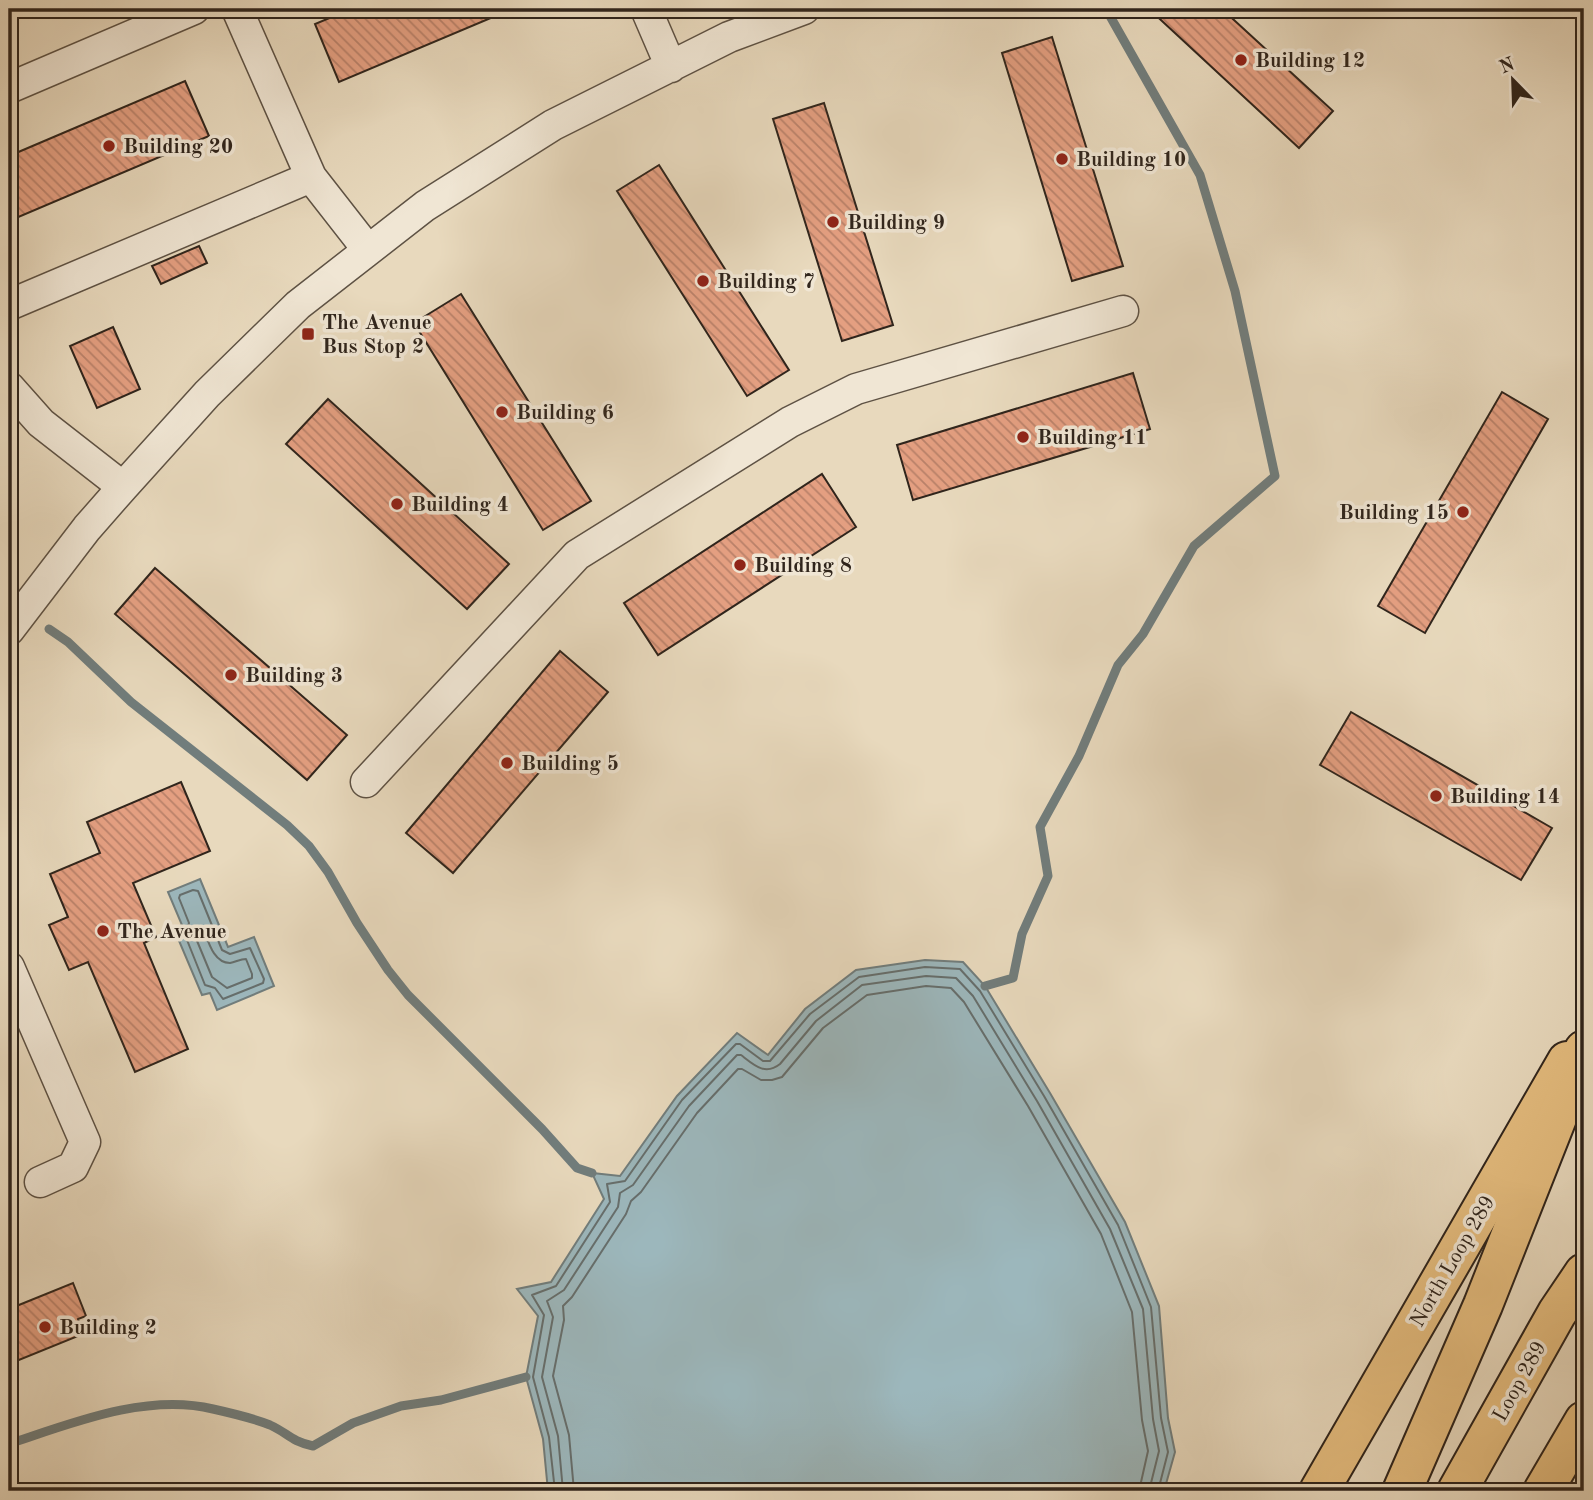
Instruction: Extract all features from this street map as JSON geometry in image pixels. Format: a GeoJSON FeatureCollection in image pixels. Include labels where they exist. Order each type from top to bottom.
{"type":"FeatureCollection","features":[{"type":"Feature","properties":{"kind":"main road","name":"North Loop 289"},"geometry":{"type":"LineString","coordinates":[[1319,1491],[1584,1032]]}},
{"type":"Feature","properties":{"kind":"main road"},"geometry":{"type":"LineString","coordinates":[[1402,1491],[1483,1305],[1584,1050]]}},
{"type":"Feature","properties":{"kind":"main road","name":"Loop 289"},"geometry":{"type":"LineString","coordinates":[[1457,1491],[1557,1313],[1584,1273]]}},
{"type":"Feature","properties":{"kind":"main road"},"geometry":{"type":"LineString","coordinates":[[1543,1491],[1584,1421]]}},
{"type":"Feature","properties":{"kind":"lane"},"geometry":{"type":"LineString","coordinates":[[9,88],[194,9]]}},
{"type":"Feature","properties":{"kind":"lane"},"geometry":{"type":"LineString","coordinates":[[237,9],[311,177],[368,250]]}},
{"type":"Feature","properties":{"kind":"lane"},"geometry":{"type":"LineString","coordinates":[[646,9],[671,66]]}},
{"type":"Feature","properties":{"kind":"lane"},"geometry":{"type":"LineString","coordinates":[[9,630],[87,528],[123,487],[207,394],[298,304],[425,206],[553,125],[729,37],[804,9]]}},
{"type":"Feature","properties":{"kind":"lane"},"geometry":{"type":"LineString","coordinates":[[9,304],[311,177]]}},
{"type":"Feature","properties":{"kind":"lane"},"geometry":{"type":"LineString","coordinates":[[366,782],[577,555],[778,429],[856,388],[1123,311]]}},
{"type":"Feature","properties":{"kind":"lane"},"geometry":{"type":"LineString","coordinates":[[9,387],[41,423],[123,487]]}},
{"type":"Feature","properties":{"kind":"lane"},"geometry":{"type":"LineString","coordinates":[[9,967],[85,1142],[73,1167],[40,1182]]}},
{"type":"Feature","properties":{"kind":"water"},"geometry":{"type":"Polygon","coordinates":[[[200,879],[228,947],[254,937],[274,986],[217,1010],[210,993],[202,995],[174,929],[182,925],[168,892],[200,879]]]}},
{"type":"Feature","properties":{"kind":"water"},"geometry":{"type":"Polygon","coordinates":[[[925,960],[963,962],[985,986],[1125,1222],[1159,1306],[1168,1418],[1175,1452],[1164,1491],[548,1491],[543,1439],[526,1377],[538,1316],[517,1289],[551,1282],[604,1199],[592,1173],[620,1176],[677,1096],[737,1033],[768,1055],[805,1009],[856,970],[925,960]]]}},
{"type":"Feature","properties":{"kind":"building"},"geometry":{"type":"Polygon","coordinates":[[[351,9],[512,9],[339,82],[315,24],[351,9]]]}},
{"type":"Feature","properties":{"kind":"building","name":"Building 12"},"geometry":{"type":"Polygon","coordinates":[[[1149,9],[1222,9],[1333,111],[1299,148],[1149,9]]]}},
{"type":"Feature","properties":{"kind":"building","name":"Building 10"},"geometry":{"type":"Polygon","coordinates":[[[1052,37],[1123,266],[1072,281],[1002,53],[1052,37]]]}},
{"type":"Feature","properties":{"kind":"building","name":"Building 20"},"geometry":{"type":"Polygon","coordinates":[[[185,81],[209,136],[9,221],[9,156],[185,81]]]}},
{"type":"Feature","properties":{"kind":"building","name":"Building 9"},"geometry":{"type":"Polygon","coordinates":[[[824,103],[893,325],[842,341],[773,119],[824,103]]]}},
{"type":"Feature","properties":{"kind":"building","name":"Building 7"},"geometry":{"type":"Polygon","coordinates":[[[659,165],[789,370],[747,396],[617,191],[659,165]]]}},
{"type":"Feature","properties":{"kind":"building"},"geometry":{"type":"Polygon","coordinates":[[[199,246],[207,263],[161,284],[152,266],[199,246]]]}},
{"type":"Feature","properties":{"kind":"building","name":"Building 6"},"geometry":{"type":"Polygon","coordinates":[[[461,294],[591,501],[543,530],[414,323],[461,294]]]}},
{"type":"Feature","properties":{"kind":"building"},"geometry":{"type":"Polygon","coordinates":[[[113,327],[140,389],[97,408],[70,346],[113,327]]]}},
{"type":"Feature","properties":{"kind":"building","name":"Building 11"},"geometry":{"type":"Polygon","coordinates":[[[1133,373],[1150,429],[913,500],[897,445],[1133,373]]]}},
{"type":"Feature","properties":{"kind":"building","name":"Building 15"},"geometry":{"type":"Polygon","coordinates":[[[1502,392],[1548,419],[1425,633],[1378,606],[1502,392]]]}},
{"type":"Feature","properties":{"kind":"building","name":"Building 4"},"geometry":{"type":"Polygon","coordinates":[[[328,399],[509,564],[467,609],[286,444],[328,399]]]}},
{"type":"Feature","properties":{"kind":"building","name":"Building 8"},"geometry":{"type":"Polygon","coordinates":[[[822,474],[856,527],[658,655],[624,603],[822,474]]]}},
{"type":"Feature","properties":{"kind":"building","name":"Building 3"},"geometry":{"type":"Polygon","coordinates":[[[155,568],[347,735],[307,780],[115,614],[155,568]]]}},
{"type":"Feature","properties":{"kind":"building","name":"Building 5"},"geometry":{"type":"Polygon","coordinates":[[[560,651],[608,692],[453,873],[406,833],[560,651]]]}},
{"type":"Feature","properties":{"kind":"building","name":"Building 14"},"geometry":{"type":"Polygon","coordinates":[[[1351,712],[1552,828],[1521,880],[1320,765],[1351,712]]]}},
{"type":"Feature","properties":{"kind":"building","name":"The Avenue"},"geometry":{"type":"Polygon","coordinates":[[[181,782],[210,851],[133,883],[156,937],[144,943],[188,1049],[135,1072],[88,962],[69,970],[49,925],[68,917],[50,874],[100,853],[87,822],[181,782]]]}},
{"type":"Feature","properties":{"kind":"building","name":"Building 2"},"geometry":{"type":"Polygon","coordinates":[[[73,1283],[86,1316],[78,1319],[83,1334],[9,1364],[9,1309],[73,1283]]]}},
{"type":"Feature","properties":{"kind":"waterway"},"geometry":{"type":"LineString","coordinates":[[985,986],[1013,978],[1022,934],[1048,876],[1040,827],[1079,756],[1118,665],[1143,634],[1194,546],[1275,476],[1235,291],[1200,175],[1106,9]]}},
{"type":"Feature","properties":{"kind":"waterway"},"geometry":{"type":"LineString","coordinates":[[49,629],[68,642],[131,702],[287,825],[309,846],[388,970],[408,995],[542,1129],[577,1168],[592,1173]]}},
{"type":"Feature","properties":{"kind":"waterway"},"geometry":{"type":"LineString","coordinates":[[9,1444],[110,1413],[162,1405],[188,1405],[242,1416],[270,1425],[313,1446],[353,1423],[401,1406],[441,1400],[526,1377]]}},
{"type":"Feature","properties":{"kind":"place","name":"Building 12"},"geometry":{"type":"Point","coordinates":[1241,60]}},
{"type":"Feature","properties":{"kind":"place","name":"Building 20"},"geometry":{"type":"Point","coordinates":[109,146]}},
{"type":"Feature","properties":{"kind":"place","name":"Building 10"},"geometry":{"type":"Point","coordinates":[1062,159]}},
{"type":"Feature","properties":{"kind":"place","name":"Building 9"},"geometry":{"type":"Point","coordinates":[833,222]}},
{"type":"Feature","properties":{"kind":"place","name":"Building 7"},"geometry":{"type":"Point","coordinates":[703,281]}},
{"type":"Feature","properties":{"kind":"place","name":"The Avenue Bus Stop 2"},"geometry":{"type":"Point","coordinates":[308,334]}},
{"type":"Feature","properties":{"kind":"place","name":"Building 6"},"geometry":{"type":"Point","coordinates":[502,412]}},
{"type":"Feature","properties":{"kind":"place","name":"Building 11"},"geometry":{"type":"Point","coordinates":[1023,437]}},
{"type":"Feature","properties":{"kind":"place","name":"Building 4"},"geometry":{"type":"Point","coordinates":[397,504]}},
{"type":"Feature","properties":{"kind":"place","name":"Building 15"},"geometry":{"type":"Point","coordinates":[1463,512]}},
{"type":"Feature","properties":{"kind":"place","name":"Building 8"},"geometry":{"type":"Point","coordinates":[740,565]}},
{"type":"Feature","properties":{"kind":"place","name":"Building 3"},"geometry":{"type":"Point","coordinates":[231,675]}},
{"type":"Feature","properties":{"kind":"place","name":"Building 5"},"geometry":{"type":"Point","coordinates":[507,763]}},
{"type":"Feature","properties":{"kind":"place","name":"Building 14"},"geometry":{"type":"Point","coordinates":[1436,796]}},
{"type":"Feature","properties":{"kind":"place","name":"The Avenue"},"geometry":{"type":"Point","coordinates":[103,931]}},
{"type":"Feature","properties":{"kind":"place","name":"Building 2"},"geometry":{"type":"Point","coordinates":[45,1327]}}]}
